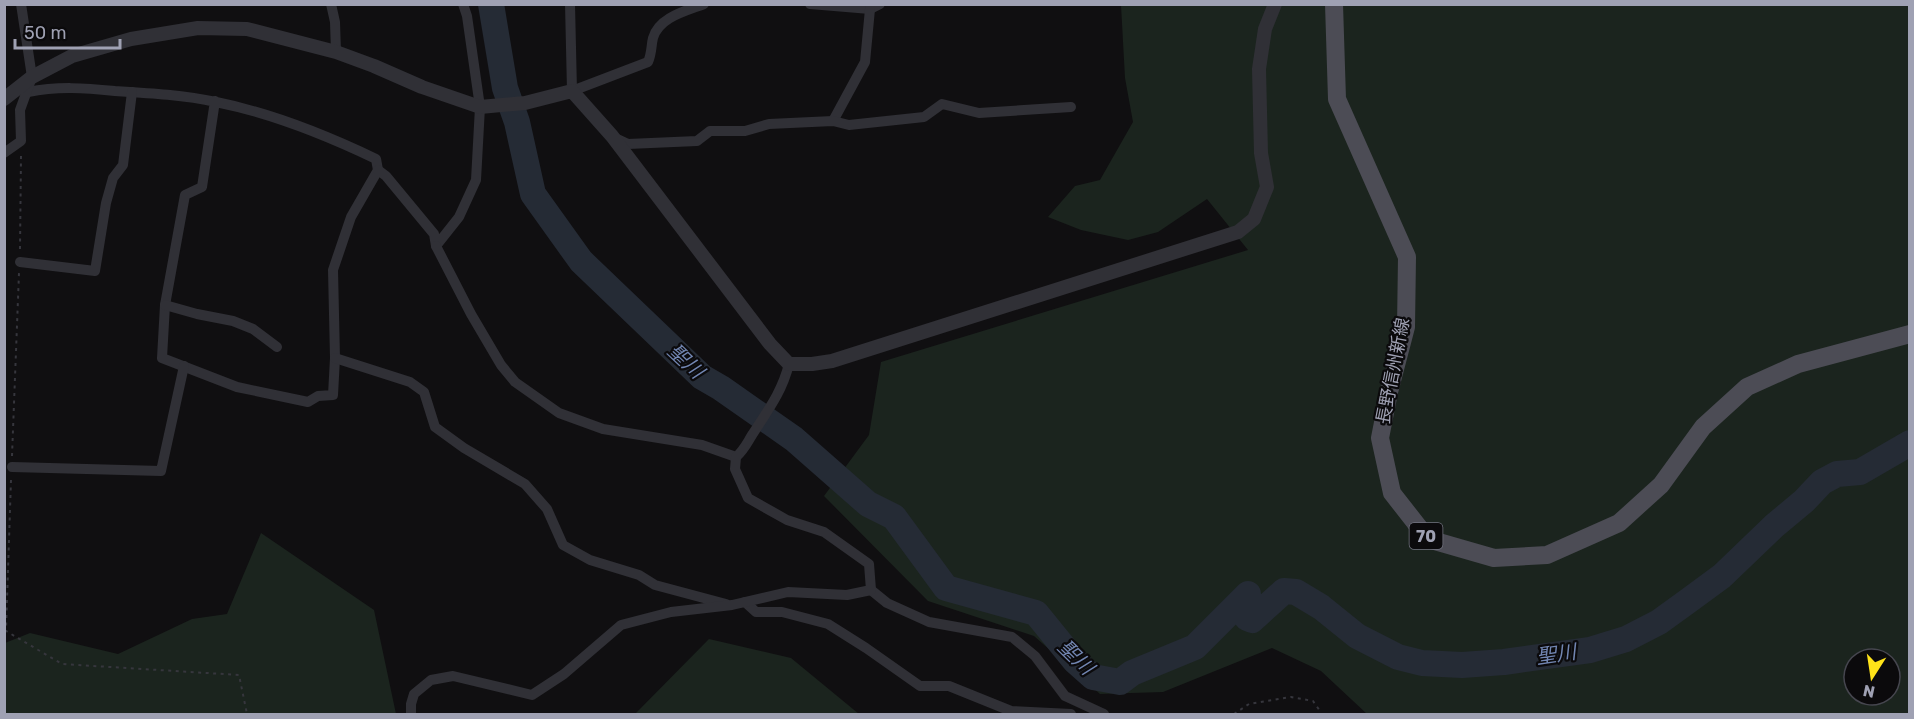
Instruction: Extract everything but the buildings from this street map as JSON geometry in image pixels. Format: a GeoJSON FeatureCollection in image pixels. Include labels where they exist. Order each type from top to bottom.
{"type":"FeatureCollection","features":[{"type":"Feature","properties":{"kind":"main road","name":"長野信州新線"},"geometry":{"type":"LineString","coordinates":[[1334,4],[1336,99],[1407,257],[1406,327],[1380,438],[1392,492],[1428,539],[1494,558],[1547,555],[1619,523],[1661,485],[1703,427],[1747,387],[1798,364],[1910,334]]}},
{"type":"Feature","properties":{"kind":"street"},"geometry":{"type":"LineString","coordinates":[[4,153],[21,141],[20,110],[32,77],[21,4]]}},
{"type":"Feature","properties":{"kind":"street"},"geometry":{"type":"LineString","coordinates":[[331,4],[335,22],[336,52]]}},
{"type":"Feature","properties":{"kind":"street"},"geometry":{"type":"LineString","coordinates":[[436,246],[459,218],[476,180],[487,107],[463,4]]}},
{"type":"Feature","properties":{"kind":"street"},"geometry":{"type":"LineString","coordinates":[[570,4],[572,91],[612,136],[723,286],[789,364],[832,361],[1238,232],[1254,219],[1267,187],[1261,153],[1259,69],[1265,29],[1275,4]]}},
{"type":"Feature","properties":{"kind":"street"},"geometry":{"type":"LineString","coordinates":[[4,99],[32,77],[72,56],[131,39],[198,28],[247,29],[336,52],[422,87],[487,107],[525,103],[572,91],[648,62],[652,54],[652,40],[661,26],[674,16],[704,4]]}},
{"type":"Feature","properties":{"kind":"street"},"geometry":{"type":"LineString","coordinates":[[810,4],[875,7],[866,62],[832,121]]}},
{"type":"Feature","properties":{"kind":"street"},"geometry":{"type":"LineString","coordinates":[[28,92],[50,87],[67,87],[215,101],[297,125],[376,159],[378,170],[351,217],[333,270],[335,358],[333,395],[318,396],[308,402],[237,387],[162,358],[165,305],[185,195],[202,188],[215,101]]}},
{"type":"Feature","properties":{"kind":"street"},"geometry":{"type":"LineString","coordinates":[[20,262],[95,271],[106,203],[113,178],[123,165],[132,92]]}},
{"type":"Feature","properties":{"kind":"street"},"geometry":{"type":"LineString","coordinates":[[612,136],[628,144],[697,141],[710,131],[745,131],[769,124],[832,121],[849,125],[924,117],[942,104],[979,113],[1071,107]]}},
{"type":"Feature","properties":{"kind":"street"},"geometry":{"type":"LineString","coordinates":[[378,170],[386,176],[434,234],[436,246],[471,315],[501,365],[515,382],[559,413],[603,429],[702,445],[736,457]]}},
{"type":"Feature","properties":{"kind":"street"},"geometry":{"type":"LineString","coordinates":[[165,305],[233,321],[253,330],[277,346]]}},
{"type":"Feature","properties":{"kind":"street"},"geometry":{"type":"LineString","coordinates":[[335,358],[410,382],[424,392],[435,427],[464,448],[525,484],[547,509],[563,545],[590,560],[639,575],[655,585],[732,605]]}},
{"type":"Feature","properties":{"kind":"street"},"geometry":{"type":"LineString","coordinates":[[789,364],[786,378],[774,403],[743,451],[736,457],[735,469],[748,498],[787,520],[824,532],[843,544],[869,564],[871,590],[886,603],[929,622],[1012,637],[1035,656],[1065,696],[1104,714]]}},
{"type":"Feature","properties":{"kind":"street"},"geometry":{"type":"LineString","coordinates":[[12,467],[161,471],[184,366]]}},
{"type":"Feature","properties":{"kind":"street"},"geometry":{"type":"LineString","coordinates":[[411,714],[414,694],[431,680],[453,676],[532,695],[564,674],[621,625],[671,612],[732,605],[788,592],[848,595],[871,590]]}},
{"type":"Feature","properties":{"kind":"street"},"geometry":{"type":"LineString","coordinates":[[745,602],[756,612],[782,612],[828,624],[920,686],[949,686],[1011,711],[1071,714]]}},
{"type":"Feature","properties":{"kind":"path"},"geometry":{"type":"LineString","coordinates":[[21,141],[20,262],[6,631],[62,664],[239,675],[247,714]]}},
{"type":"Feature","properties":{"kind":"path"},"geometry":{"type":"LineString","coordinates":[[1234,714],[1249,704],[1292,697],[1313,701],[1320,714]]}},
{"type":"Feature","properties":{"kind":"shaded area"},"geometry":{"type":"Polygon","coordinates":[[[1121,5],[1909,5],[1909,714],[1367,714],[1321,671],[1272,648],[1163,692],[1100,694],[1034,636],[928,601],[824,496],[869,435],[881,362],[1248,250],[1207,199],[1158,232],[1128,240],[1081,230],[1048,217],[1075,186],[1100,180],[1133,122],[1125,78],[1121,5]]]}},
{"type":"Feature","properties":{"kind":"shaded area"},"geometry":{"type":"Polygon","coordinates":[[[261,533],[374,610],[396,714],[5,714],[5,643],[30,633],[118,654],[192,619],[227,614],[261,533]]]}},
{"type":"Feature","properties":{"kind":"shaded area"},"geometry":{"type":"Polygon","coordinates":[[[709,639],[791,658],[859,714],[635,714],[709,639]]]}},
{"type":"Feature","properties":{"kind":"waterway","name":"聖川"},"geometry":{"type":"LineString","coordinates":[[491,4],[505,88],[517,122],[533,194],[581,261],[702,377],[794,439],[868,504],[894,517],[946,588],[1036,613],[1075,661],[1093,677],[1120,682],[1132,673],[1195,647],[1248,594],[1247,618],[1252,620],[1284,591],[1296,592],[1321,607],[1357,636],[1398,657],[1422,663],[1462,665],[1504,662],[1590,650],[1626,639],[1659,622],[1722,576],[1822,482],[1837,474],[1860,472],[1910,443]]}}]}
